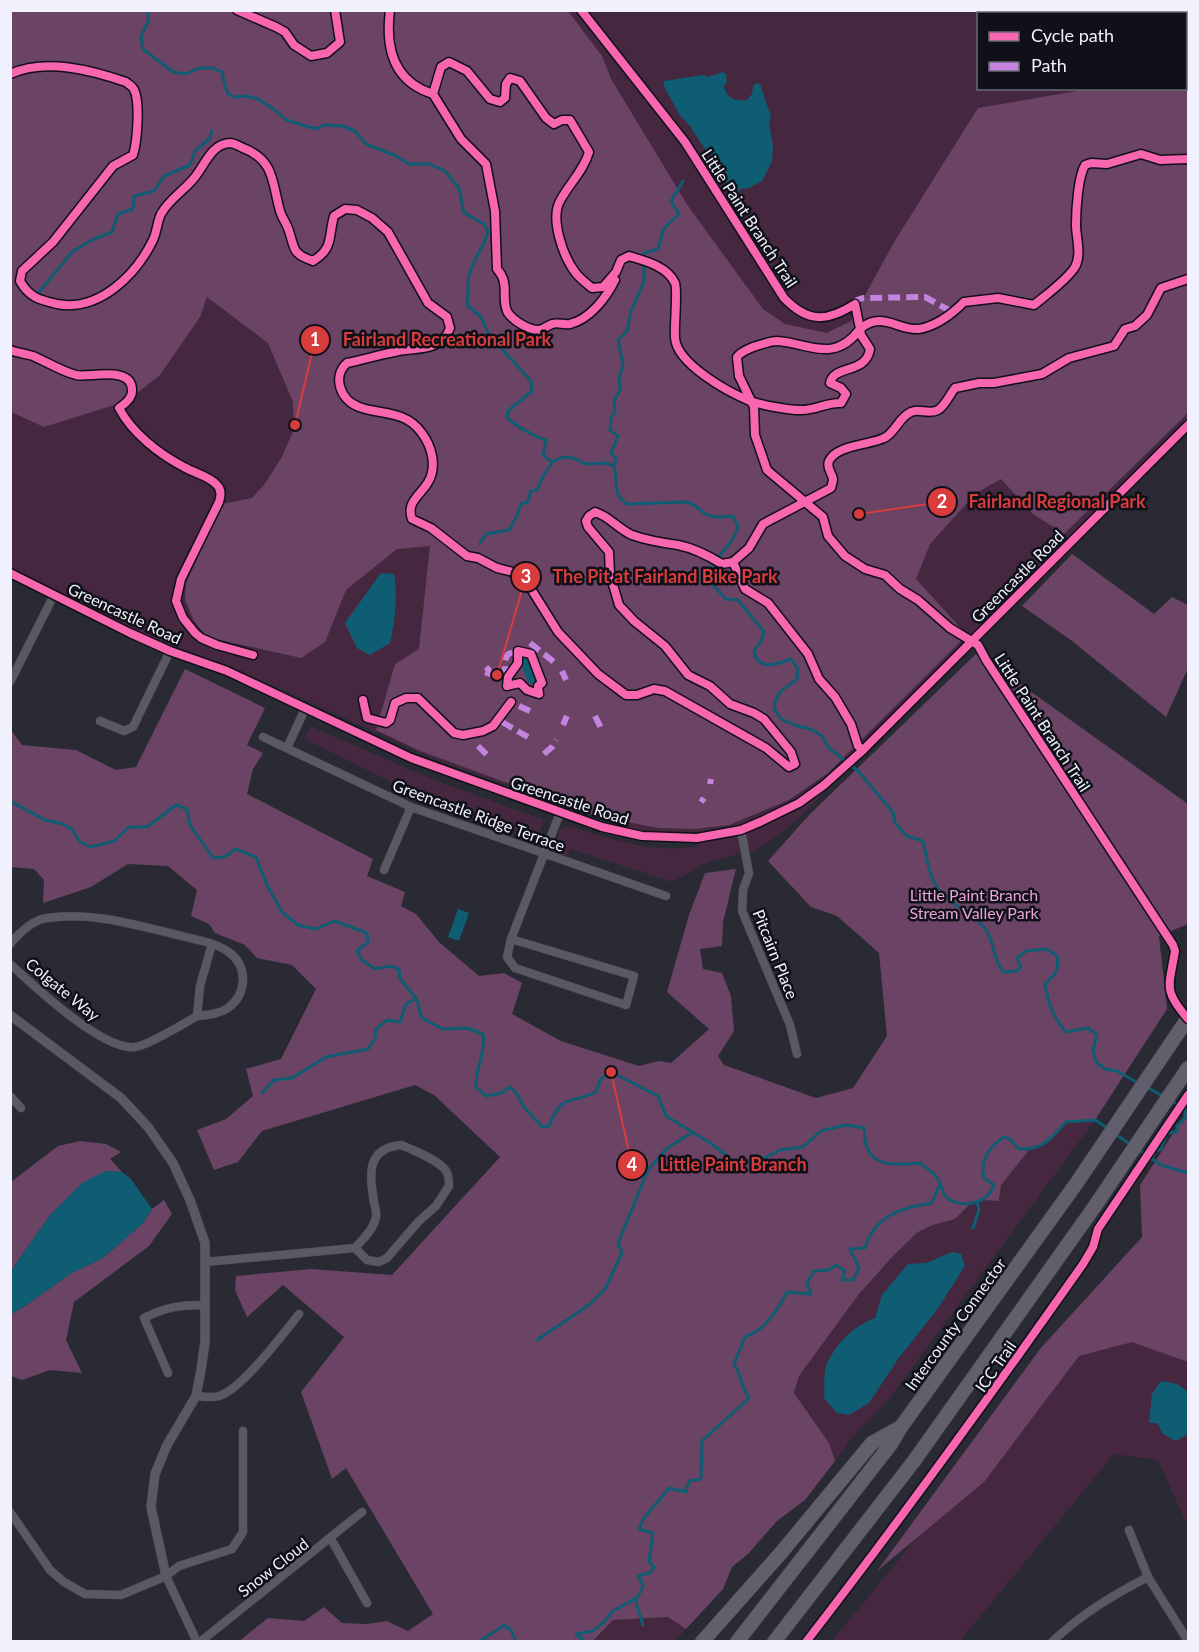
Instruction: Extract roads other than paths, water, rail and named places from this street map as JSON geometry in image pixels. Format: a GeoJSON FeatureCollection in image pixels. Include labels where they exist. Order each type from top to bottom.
{"type":"FeatureCollection","features":[{"type":"Feature","properties":{"kind":"highway","name":"Intercounty Connector"},"geometry":{"type":"LineString","coordinates":[[737,1641],[891,1444],[901,1426],[1076,1184],[1188,1018]]}},
{"type":"Feature","properties":{"kind":"highway"},"geometry":{"type":"LineString","coordinates":[[774,1641],[914,1461],[1095,1206],[1188,1068]]}},
{"type":"Feature","properties":{"kind":"highway"},"geometry":{"type":"LineString","coordinates":[[702,1641],[780,1554],[872,1443],[901,1426]]}},
{"type":"Feature","properties":{"kind":"street","name":"Greencastle Road"},"geometry":{"type":"LineString","coordinates":[[10,573],[130,633],[170,651],[227,671],[411,758],[602,827],[642,836],[697,838],[741,830],[777,815],[824,785],[844,768],[1188,425]]}},
{"type":"Feature","properties":{"kind":"street"},"geometry":{"type":"LineString","coordinates":[[10,682],[54,595]]}},
{"type":"Feature","properties":{"kind":"street"},"geometry":{"type":"LineString","coordinates":[[100,722],[124,731],[133,727],[170,651]]}},
{"type":"Feature","properties":{"kind":"street"},"geometry":{"type":"LineString","coordinates":[[287,748],[305,709]]}},
{"type":"Feature","properties":{"kind":"street","name":"Greencastle Ridge Terrace"},"geometry":{"type":"LineString","coordinates":[[263,737],[411,807],[666,896]]}},
{"type":"Feature","properties":{"kind":"street"},"geometry":{"type":"LineString","coordinates":[[384,870],[411,807]]}},
{"type":"Feature","properties":{"kind":"street"},"geometry":{"type":"LineString","coordinates":[[511,939],[634,976],[626,1005],[515,968],[507,957],[511,939],[560,813]]}},
{"type":"Feature","properties":{"kind":"street","name":"Pitcairn Place"},"geometry":{"type":"LineString","coordinates":[[741,830],[749,873],[743,890],[742,911],[790,1025],[796,1054]]}},
{"type":"Feature","properties":{"kind":"street","name":"Colgate Way"},"geometry":{"type":"LineString","coordinates":[[10,944],[21,930],[45,918],[85,917],[118,921],[212,944],[227,951],[237,959],[243,972],[243,983],[235,1002],[228,1008],[220,1012],[197,1016],[137,1047],[124,1047],[82,1026],[10,964]]}},
{"type":"Feature","properties":{"kind":"street"},"geometry":{"type":"LineString","coordinates":[[197,1016],[200,986],[212,944]]}},
{"type":"Feature","properties":{"kind":"street"},"geometry":{"type":"LineString","coordinates":[[10,1015],[121,1098],[148,1127],[173,1163],[190,1200],[205,1243],[205,1342],[196,1395],[167,1445],[155,1474],[151,1507],[166,1576],[198,1641]]}},
{"type":"Feature","properties":{"kind":"street"},"geometry":{"type":"LineString","coordinates":[[10,1096],[21,1108]]}},
{"type":"Feature","properties":{"kind":"street"},"geometry":{"type":"LineString","coordinates":[[205,1262],[355,1248],[369,1233],[376,1216],[370,1177],[372,1164],[379,1152],[388,1146],[401,1145],[418,1152],[447,1172],[450,1186],[436,1206],[418,1222],[387,1258],[379,1262],[367,1260],[355,1248]]}},
{"type":"Feature","properties":{"kind":"street"},"geometry":{"type":"LineString","coordinates":[[168,1373],[144,1318],[178,1305],[204,1305]]}},
{"type":"Feature","properties":{"kind":"street"},"geometry":{"type":"LineString","coordinates":[[196,1395],[220,1396],[231,1389],[258,1364],[299,1314]]}},
{"type":"Feature","properties":{"kind":"street"},"geometry":{"type":"LineString","coordinates":[[10,1512],[50,1570],[64,1582],[85,1594],[121,1595],[166,1576],[179,1566],[232,1549],[243,1532],[243,1431]]}},
{"type":"Feature","properties":{"kind":"street","name":"Snow Cloud"},"geometry":{"type":"LineString","coordinates":[[198,1641],[331,1539],[362,1512]]}},
{"type":"Feature","properties":{"kind":"street"},"geometry":{"type":"LineString","coordinates":[[1129,1530],[1148,1576],[1188,1641]]}},
{"type":"Feature","properties":{"kind":"street"},"geometry":{"type":"LineString","coordinates":[[331,1539],[367,1603]]}},
{"type":"Feature","properties":{"kind":"street"},"geometry":{"type":"LineString","coordinates":[[1052,1641],[1106,1598],[1148,1576]]}},
{"type":"Feature","properties":{"kind":"water"},"geometry":{"type":"Polygon","coordinates":[[[722,72],[726,74],[727,83],[724,84],[726,93],[734,99],[747,100],[752,94],[753,86],[756,83],[760,84],[771,117],[769,123],[773,147],[772,161],[762,181],[749,188],[740,189],[738,194],[727,185],[717,160],[705,149],[679,114],[664,86],[664,81],[703,75],[709,77],[722,72]]]}},
{"type":"Feature","properties":{"kind":"water"},"geometry":{"type":"Polygon","coordinates":[[[381,573],[394,574],[395,617],[390,643],[370,655],[357,648],[345,623],[381,573]]]}},
{"type":"Feature","properties":{"kind":"water"},"geometry":{"type":"Polygon","coordinates":[[[524,654],[530,659],[534,668],[536,677],[534,685],[528,682],[519,659],[524,654]]]}},
{"type":"Feature","properties":{"kind":"water"},"geometry":{"type":"Polygon","coordinates":[[[458,909],[469,913],[459,941],[448,937],[458,909]]]}},
{"type":"Feature","properties":{"kind":"water"},"geometry":{"type":"Polygon","coordinates":[[[105,1171],[122,1172],[131,1179],[152,1209],[142,1224],[103,1258],[70,1274],[11,1314],[11,1271],[50,1215],[82,1183],[105,1171]]]}},
{"type":"Feature","properties":{"kind":"water"},"geometry":{"type":"Polygon","coordinates":[[[952,1252],[961,1254],[965,1266],[936,1311],[898,1359],[869,1403],[849,1415],[837,1413],[824,1398],[826,1368],[835,1349],[853,1331],[875,1318],[882,1295],[908,1264],[926,1263],[952,1252]]]}},
{"type":"Feature","properties":{"kind":"water"},"geometry":{"type":"Polygon","coordinates":[[[1161,1381],[1177,1384],[1188,1392],[1188,1434],[1176,1441],[1163,1434],[1157,1423],[1149,1423],[1152,1394],[1161,1381]]]}},
{"type":"Feature","properties":{"kind":"waterway"},"geometry":{"type":"LineString","coordinates":[[147,10],[149,20],[141,36],[143,49],[173,72],[186,74],[199,68],[213,68],[222,72],[228,94],[234,97],[246,96],[258,99],[286,120],[316,129],[324,125],[343,126],[355,131],[366,144],[409,164],[429,164],[445,171],[459,188],[464,213],[484,224],[488,232],[468,279],[467,305],[481,317],[489,335],[531,381],[532,391],[508,411],[507,417],[514,424],[546,440],[543,455],[552,462],[563,457],[574,458],[585,464],[606,463],[614,466],[617,492],[627,504],[686,502],[710,516],[733,516],[738,526],[736,533],[716,559],[708,580],[726,599],[738,600],[764,632],[754,651],[759,662],[769,665],[791,659],[798,669],[797,679],[782,690],[775,702],[774,708],[781,719],[811,729],[822,736],[829,748],[858,771],[893,812],[895,823],[907,836],[923,841],[930,872],[938,889],[977,920],[987,931],[999,967],[1003,972],[1017,971],[1021,967],[1017,958],[1026,951],[1047,949],[1057,956],[1056,972],[1045,984],[1054,1016],[1066,1032],[1088,1028],[1097,1035],[1093,1050],[1096,1062],[1105,1069],[1117,1071],[1138,1083]]}},
{"type":"Feature","properties":{"kind":"waterway"},"geometry":{"type":"LineString","coordinates":[[36,296],[72,252],[112,232],[118,214],[133,209],[134,196],[154,191],[164,176],[190,165],[195,151],[210,138],[212,131]]}},
{"type":"Feature","properties":{"kind":"waterway"},"geometry":{"type":"LineString","coordinates":[[614,466],[616,458],[611,453],[618,436],[610,430],[611,418],[615,412],[614,401],[620,390],[619,378],[623,365],[618,340],[627,331],[631,312],[644,281],[644,253],[658,249],[664,228],[679,214],[671,201],[683,181]]}},
{"type":"Feature","properties":{"kind":"waterway"},"geometry":{"type":"LineString","coordinates":[[480,543],[486,534],[509,530],[521,504],[527,503],[531,491],[537,490],[552,463]]}},
{"type":"Feature","properties":{"kind":"waterway"},"geometry":{"type":"LineString","coordinates":[[10,801],[45,820],[63,824],[72,829],[80,842],[91,847],[114,841],[129,827],[147,827],[176,805],[187,809],[190,825],[213,858],[224,857],[236,849],[256,857],[267,885],[282,912],[298,925],[316,929],[334,921],[367,933],[368,942],[357,951],[362,960],[375,969],[389,966],[399,969],[400,979],[416,998],[422,1018],[443,1029],[467,1028],[483,1034],[484,1041],[476,1087],[486,1096],[501,1093],[510,1087],[542,1127],[549,1126],[558,1108],[563,1104],[596,1092],[600,1080],[611,1072],[658,1096],[666,1116],[712,1144],[737,1164],[760,1160],[780,1150],[803,1147],[821,1131],[846,1125],[864,1128],[866,1146],[876,1159],[890,1164],[920,1163],[937,1177],[947,1198],[963,1204],[982,1200],[991,1191],[994,1185],[984,1178],[984,1160],[990,1149],[1004,1137],[1010,1139],[1019,1149],[1028,1149],[1046,1142],[1066,1122],[1095,1120],[1109,1129]]}},
{"type":"Feature","properties":{"kind":"waterway"},"geometry":{"type":"LineString","coordinates":[[262,1093],[274,1080],[292,1078],[326,1057],[368,1049],[375,1038],[376,1029],[387,1020],[400,1022],[406,1004],[416,998]]}},
{"type":"Feature","properties":{"kind":"waterway"},"geometry":{"type":"LineString","coordinates":[[1147,1087],[1164,1097]]}},
{"type":"Feature","properties":{"kind":"waterway"},"geometry":{"type":"LineString","coordinates":[[1152,1159],[1155,1151],[1161,1149],[1167,1133],[1177,1132],[1177,1126],[1185,1118],[1185,1109],[1170,1100]]}},
{"type":"Feature","properties":{"kind":"waterway"},"geometry":{"type":"LineString","coordinates":[[1114,1133],[1131,1145]]}},
{"type":"Feature","properties":{"kind":"waterway"},"geometry":{"type":"LineString","coordinates":[[537,1340],[589,1305],[605,1289],[622,1253],[618,1243],[648,1170],[667,1148],[690,1134]]}},
{"type":"Feature","properties":{"kind":"waterway"},"geometry":{"type":"LineString","coordinates":[[1139,1150],[1161,1165],[1188,1173]]}},
{"type":"Feature","properties":{"kind":"waterway"},"geometry":{"type":"LineString","coordinates":[[578,1642],[583,1639],[576,1634],[593,1631],[613,1611],[638,1597],[643,1585],[638,1576],[650,1573],[654,1567],[649,1562],[653,1533],[639,1529],[644,1518],[669,1488],[686,1492],[689,1481],[701,1479],[702,1441],[749,1398],[734,1364],[745,1337],[758,1330],[770,1319],[787,1292],[811,1294],[807,1283],[814,1271],[829,1270],[836,1265],[845,1271],[842,1280],[853,1280],[859,1268],[850,1249],[865,1248],[875,1228],[891,1215],[932,1203],[939,1186]]}},
{"type":"Feature","properties":{"kind":"waterway"},"geometry":{"type":"LineString","coordinates":[[973,1228],[979,1210],[977,1202]]}},
{"type":"Feature","properties":{"kind":"waterway"},"geometry":{"type":"LineString","coordinates":[[635,1599],[643,1625]]}},
{"type":"Feature","properties":{"kind":"waterway"},"geometry":{"type":"LineString","coordinates":[[478,1642],[505,1625],[511,1630],[516,1642]]}},
{"type":"Feature","properties":{"kind":"place","name":"Fairland Recreational Park"},"geometry":{"type":"Point","coordinates":[295,425]}},
{"type":"Feature","properties":{"kind":"place","name":"Fairland Regional Park"},"geometry":{"type":"Point","coordinates":[859,514]}},
{"type":"Feature","properties":{"kind":"place","name":"The Pit at Fairland Bike Park"},"geometry":{"type":"Point","coordinates":[497,675]}},
{"type":"Feature","properties":{"kind":"place","name":"Little Paint Branch"},"geometry":{"type":"Point","coordinates":[611,1072]}},
{"type":"Feature","properties":{"kind":"park label","name":"Little Paint Branch Stream Valley Park"},"geometry":{"type":"Point","coordinates":[974,903]}}]}
